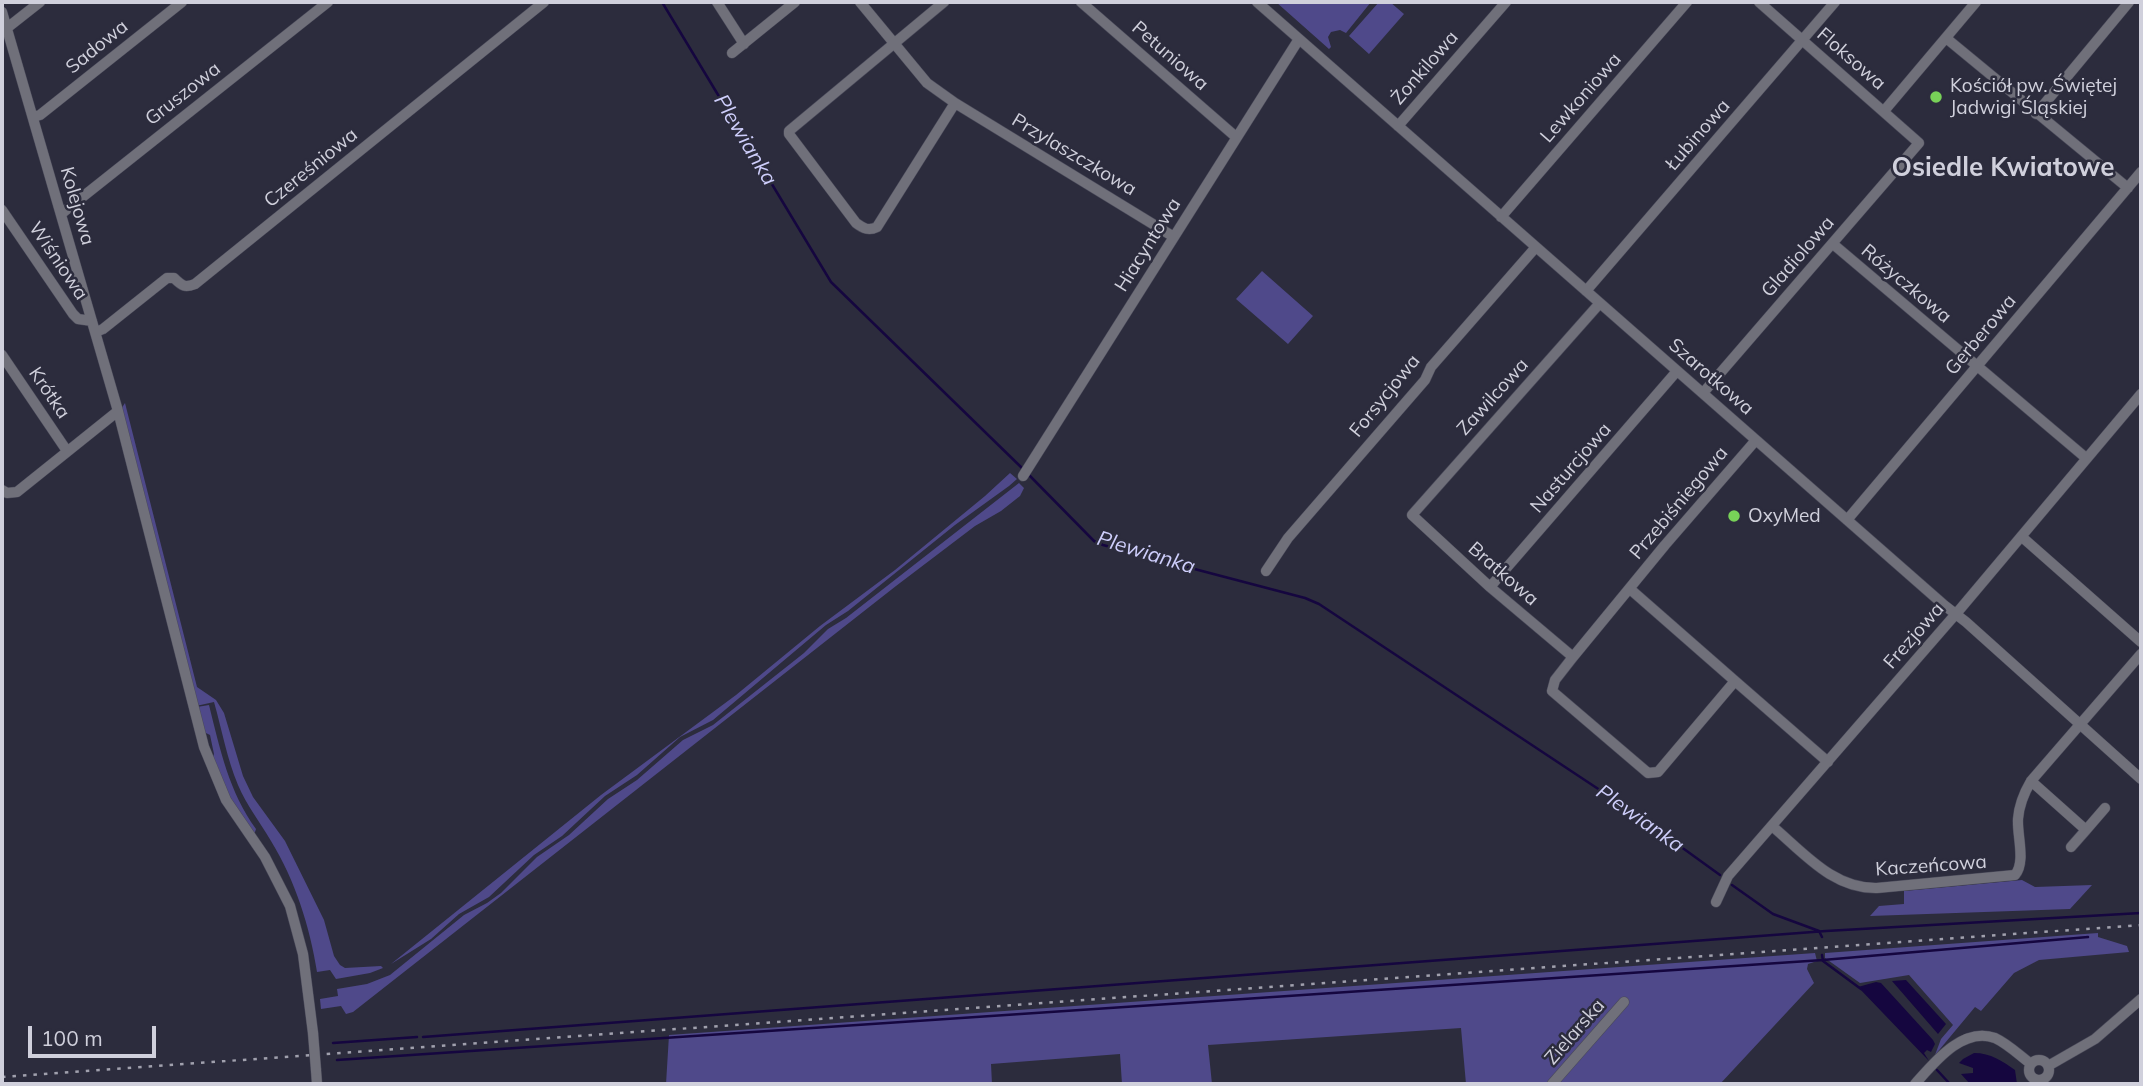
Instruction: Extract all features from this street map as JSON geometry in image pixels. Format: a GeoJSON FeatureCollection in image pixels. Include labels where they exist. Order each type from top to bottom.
{"type":"FeatureCollection","features":[{"type":"Feature","properties":{"kind":"street"},"geometry":{"type":"LineString","coordinates":[[6,28],[40,2]]}},
{"type":"Feature","properties":{"kind":"street","name":"Sadowa"},"geometry":{"type":"LineString","coordinates":[[33,117],[40,115],[182,2]]}},
{"type":"Feature","properties":{"kind":"street","name":"Gruszowa"},"geometry":{"type":"LineString","coordinates":[[61,214],[327,2]]}},
{"type":"Feature","properties":{"kind":"street","name":"Czereśniowa"},"geometry":{"type":"LineString","coordinates":[[96,332],[167,278],[174,278],[181,286],[195,284],[544,2]]}},
{"type":"Feature","properties":{"kind":"street"},"geometry":{"type":"LineString","coordinates":[[718,2],[744,44]]}},
{"type":"Feature","properties":{"kind":"street"},"geometry":{"type":"LineString","coordinates":[[732,54],[794,2]]}},
{"type":"Feature","properties":{"kind":"street","name":"Przylaszczkowa"},"geometry":{"type":"LineString","coordinates":[[860,2],[927,83],[955,103],[1174,237]]}},
{"type":"Feature","properties":{"kind":"street"},"geometry":{"type":"LineString","coordinates":[[944,2],[788,132],[789,137],[860,227],[869,230],[877,227],[955,103]]}},
{"type":"Feature","properties":{"kind":"street","name":"Petuniowa"},"geometry":{"type":"LineString","coordinates":[[1081,2],[1236,137]]}},
{"type":"Feature","properties":{"kind":"street","name":"Szarotkowa"},"geometry":{"type":"LineString","coordinates":[[1257,2],[2141,779]]}},
{"type":"Feature","properties":{"kind":"street","name":"Żonkilowa"},"geometry":{"type":"LineString","coordinates":[[1398,126],[1506,2]]}},
{"type":"Feature","properties":{"kind":"street","name":"Lewkoniowa"},"geometry":{"type":"LineString","coordinates":[[1501,217],[1687,2]]}},
{"type":"Feature","properties":{"kind":"street","name":"Floksowa"},"geometry":{"type":"LineString","coordinates":[[1759,2],[1919,143]]}},
{"type":"Feature","properties":{"kind":"street","name":"Łubinowa"},"geometry":{"type":"LineString","coordinates":[[1586,291],[1835,2]]}},
{"type":"Feature","properties":{"kind":"street"},"geometry":{"type":"LineString","coordinates":[[1884,111],[1976,2]]}},
{"type":"Feature","properties":{"kind":"street"},"geometry":{"type":"LineString","coordinates":[[2036,114],[2129,2]]}},
{"type":"Feature","properties":{"kind":"street","name":"Kolejowa"},"geometry":{"type":"LineString","coordinates":[[2,12],[118,411],[204,747],[226,800],[275,873],[290,906],[303,954],[317,1084]]}},
{"type":"Feature","properties":{"kind":"street"},"geometry":{"type":"LineString","coordinates":[[1946,38],[2128,188]]}},
{"type":"Feature","properties":{"kind":"street","name":"Hiacyntowa"},"geometry":{"type":"LineString","coordinates":[[1025,473],[1299,39]]}},
{"type":"Feature","properties":{"kind":"street","name":"Gladiolowa"},"geometry":{"type":"LineString","coordinates":[[1703,393],[1919,143]]}},
{"type":"Feature","properties":{"kind":"street","name":"Gerberowa"},"geometry":{"type":"LineString","coordinates":[[1847,520],[2141,172]]}},
{"type":"Feature","properties":{"kind":"street","name":"Wiśniowa"},"geometry":{"type":"LineString","coordinates":[[2,210],[73,314],[83,321],[92,321]]}},
{"type":"Feature","properties":{"kind":"street","name":"Różyczkowa"},"geometry":{"type":"LineString","coordinates":[[1833,244],[2086,458]]}},
{"type":"Feature","properties":{"kind":"street","name":"Forsycjowa"},"geometry":{"type":"LineString","coordinates":[[1266,570],[1287,538],[1536,247]]}},
{"type":"Feature","properties":{"kind":"street","name":"Zawilcowa"},"geometry":{"type":"LineString","coordinates":[[1412,515],[1600,303]]}},
{"type":"Feature","properties":{"kind":"street","name":"Krótka"},"geometry":{"type":"LineString","coordinates":[[2,355],[66,451]]}},
{"type":"Feature","properties":{"kind":"street","name":"Nasturcjowa"},"geometry":{"type":"LineString","coordinates":[[1490,587],[1677,371]]}},
{"type":"Feature","properties":{"kind":"street","name":"Frezjowa"},"geometry":{"type":"LineString","coordinates":[[1716,902],[1725,881],[2022,537],[2141,394]]}},
{"type":"Feature","properties":{"kind":"street"},"geometry":{"type":"LineString","coordinates":[[4,491],[17,492],[118,411]]}},
{"type":"Feature","properties":{"kind":"street","name":"Przebiśniegowa"},"geometry":{"type":"LineString","coordinates":[[1735,681],[1658,772],[1648,773],[1552,691],[1555,680],[1573,657],[1756,440]]}},
{"type":"Feature","properties":{"kind":"street","name":"Bratkowa"},"geometry":{"type":"LineString","coordinates":[[1412,515],[1490,587],[1573,657]]}},
{"type":"Feature","properties":{"kind":"street"},"geometry":{"type":"LineString","coordinates":[[2022,537],[2141,642]]}},
{"type":"Feature","properties":{"kind":"street","name":"Przebiśniegowa"},"geometry":{"type":"LineString","coordinates":[[1630,589],[1828,762]]}},
{"type":"Feature","properties":{"kind":"street","name":"Kaczeńcowa"},"geometry":{"type":"LineString","coordinates":[[1772,826],[1829,874],[1854,887],[1877,888],[2009,877],[2019,871],[2019,815],[2023,796],[2031,781],[2141,654]]}},
{"type":"Feature","properties":{"kind":"street"},"geometry":{"type":"LineString","coordinates":[[2031,781],[2086,830]]}},
{"type":"Feature","properties":{"kind":"street"},"geometry":{"type":"LineString","coordinates":[[2071,847],[2105,808]]}},
{"type":"Feature","properties":{"kind":"street"},"geometry":{"type":"LineString","coordinates":[[2048,1066],[2095,1039],[2141,999]]}},
{"type":"Feature","properties":{"kind":"street","name":"Zielarska"},"geometry":{"type":"LineString","coordinates":[[1552,1084],[1624,1002]]}},
{"type":"Feature","properties":{"kind":"street"},"geometry":{"type":"LineString","coordinates":[[1915,1084],[1926,1069],[1962,1041],[1976,1035],[1995,1039],[2031,1064]]}},
{"type":"Feature","properties":{"kind":"street"},"geometry":{"type":"LineString","coordinates":[[2040,1060],[2048,1066],[2049,1072],[2045,1079],[2033,1082],[2028,1071],[2031,1064],[2040,1060]]}},
{"type":"Feature","properties":{"kind":"shaded area"},"geometry":{"type":"Polygon","coordinates":[[[1276,2],[1371,2],[1346,33],[1340,30],[1331,32],[1328,37],[1331,47],[1329,49],[1276,2]]]}},
{"type":"Feature","properties":{"kind":"shaded area"},"geometry":{"type":"Polygon","coordinates":[[[1379,2],[1390,2],[1404,14],[1369,54],[1349,36],[1379,2]]]}},
{"type":"Feature","properties":{"kind":"shaded area"},"geometry":{"type":"Polygon","coordinates":[[[1262,271],[1313,316],[1288,344],[1236,299],[1262,271]]]}},
{"type":"Feature","properties":{"kind":"shaded area"},"geometry":{"type":"Polygon","coordinates":[[[125,403],[197,687],[216,700],[224,713],[243,776],[253,797],[285,841],[324,920],[334,956],[345,968],[383,968],[336,979],[330,970],[317,972],[306,921],[294,888],[280,856],[238,785],[214,702],[196,706],[121,409],[125,403]]]}},
{"type":"Feature","properties":{"kind":"shaded area"},"geometry":{"type":"Polygon","coordinates":[[[1010,473],[1017,479],[1009,486],[955,525],[848,611],[826,625],[713,720],[680,737],[637,775],[605,796],[562,836],[534,855],[489,897],[459,914],[431,939],[391,964],[601,795],[736,695],[820,626],[895,570],[1010,473]]]}},
{"type":"Feature","properties":{"kind":"shaded area"},"geometry":{"type":"Polygon","coordinates":[[[1019,483],[1024,488],[1020,496],[975,526],[896,586],[353,1012],[346,1014],[341,1006],[321,1009],[320,999],[338,996],[337,989],[367,984],[390,975],[464,915],[501,893],[537,857],[569,835],[608,799],[637,780],[683,740],[713,725],[804,653],[828,629],[846,618],[1019,483]]]}},
{"type":"Feature","properties":{"kind":"shaded area"},"geometry":{"type":"Polygon","coordinates":[[[209,705],[226,770],[256,829],[254,835],[230,798],[212,759],[214,754],[210,735],[204,732],[197,707],[209,705]]]}},
{"type":"Feature","properties":{"kind":"shaded area"},"geometry":{"type":"Polygon","coordinates":[[[2022,880],[2035,887],[2092,885],[2070,909],[1870,916],[1879,906],[1904,904],[1904,891],[2022,880]]]}},
{"type":"Feature","properties":{"kind":"shaded area"},"geometry":{"type":"Polygon","coordinates":[[[2098,933],[2098,937],[2127,946],[2129,952],[2039,960],[2014,973],[1981,1011],[1975,1007],[1935,1055],[1941,1039],[1953,1025],[1909,975],[1860,983],[1825,958],[1825,953],[2098,933]]]}},
{"type":"Feature","properties":{"kind":"shaded area"},"geometry":{"type":"Polygon","coordinates":[[[1815,953],[1817,961],[1808,964],[1807,969],[1814,983],[1720,1084],[1466,1084],[1461,1028],[1208,1045],[1212,1084],[1122,1084],[1120,1054],[991,1064],[992,1084],[666,1084],[669,1035],[1815,953]]]}},
{"type":"Feature","properties":{"kind":"shaded area"},"geometry":{"type":"Polygon","coordinates":[[[1906,980],[1946,1024],[1938,1034],[1892,981],[1906,980]]]}},
{"type":"Feature","properties":{"kind":"shaded area"},"geometry":{"type":"Polygon","coordinates":[[[1881,983],[1933,1040],[1935,1044],[1931,1052],[1927,1050],[1924,1053],[1929,1061],[1858,987],[1881,983]]]}},
{"type":"Feature","properties":{"kind":"shaded area"},"geometry":{"type":"Polygon","coordinates":[[[1974,1053],[1991,1056],[2015,1070],[2017,1084],[1970,1084],[1961,1074],[1973,1073],[1973,1068],[1959,1063],[1974,1053]]]}},
{"type":"Feature","properties":{"kind":"waterway","name":"Plewianka"},"geometry":{"type":"LineString","coordinates":[[662,2],[831,282],[1023,469]]}},
{"type":"Feature","properties":{"kind":"waterway","name":"Plewianka"},"geometry":{"type":"LineString","coordinates":[[1028,474],[1094,541],[1319,604],[1630,810],[1720,875]]}},
{"type":"Feature","properties":{"kind":"waterway","name":"Plewianka"},"geometry":{"type":"LineString","coordinates":[[1732,885],[1773,914],[1819,931],[1822,937]]}},
{"type":"Feature","properties":{"kind":"waterway"},"geometry":{"type":"LineString","coordinates":[[423,1037],[1826,931],[2141,913]]}},
{"type":"Feature","properties":{"kind":"waterway"},"geometry":{"type":"LineString","coordinates":[[337,1060],[1823,960],[2088,937]]}},
{"type":"Feature","properties":{"kind":"waterway","name":"Plewianka"},"geometry":{"type":"LineString","coordinates":[[1822,955],[1823,961],[1861,989]]}},
{"type":"Feature","properties":{"kind":"waterway"},"geometry":{"type":"LineString","coordinates":[[333,1043],[417,1037]]}},
{"type":"Feature","properties":{"kind":"waterway","name":"Plewianka"},"geometry":{"type":"LineString","coordinates":[[1937,1070],[1950,1084]]}},
{"type":"Feature","properties":{"kind":"railway"},"geometry":{"type":"LineString","coordinates":[[2,1077],[2141,925]]}},
{"type":"Feature","properties":{"kind":"place","name":"Kościół pw. Świętej Jadwigi Śląskiej"},"geometry":{"type":"Point","coordinates":[1936,97]}},
{"type":"Feature","properties":{"kind":"place","name":"OxyMed"},"geometry":{"type":"Point","coordinates":[1734,516]}},
{"type":"Feature","properties":{"kind":"district","name":"Osiedle Kwiatowe"},"geometry":{"type":"Point","coordinates":[2003,168]}}]}
